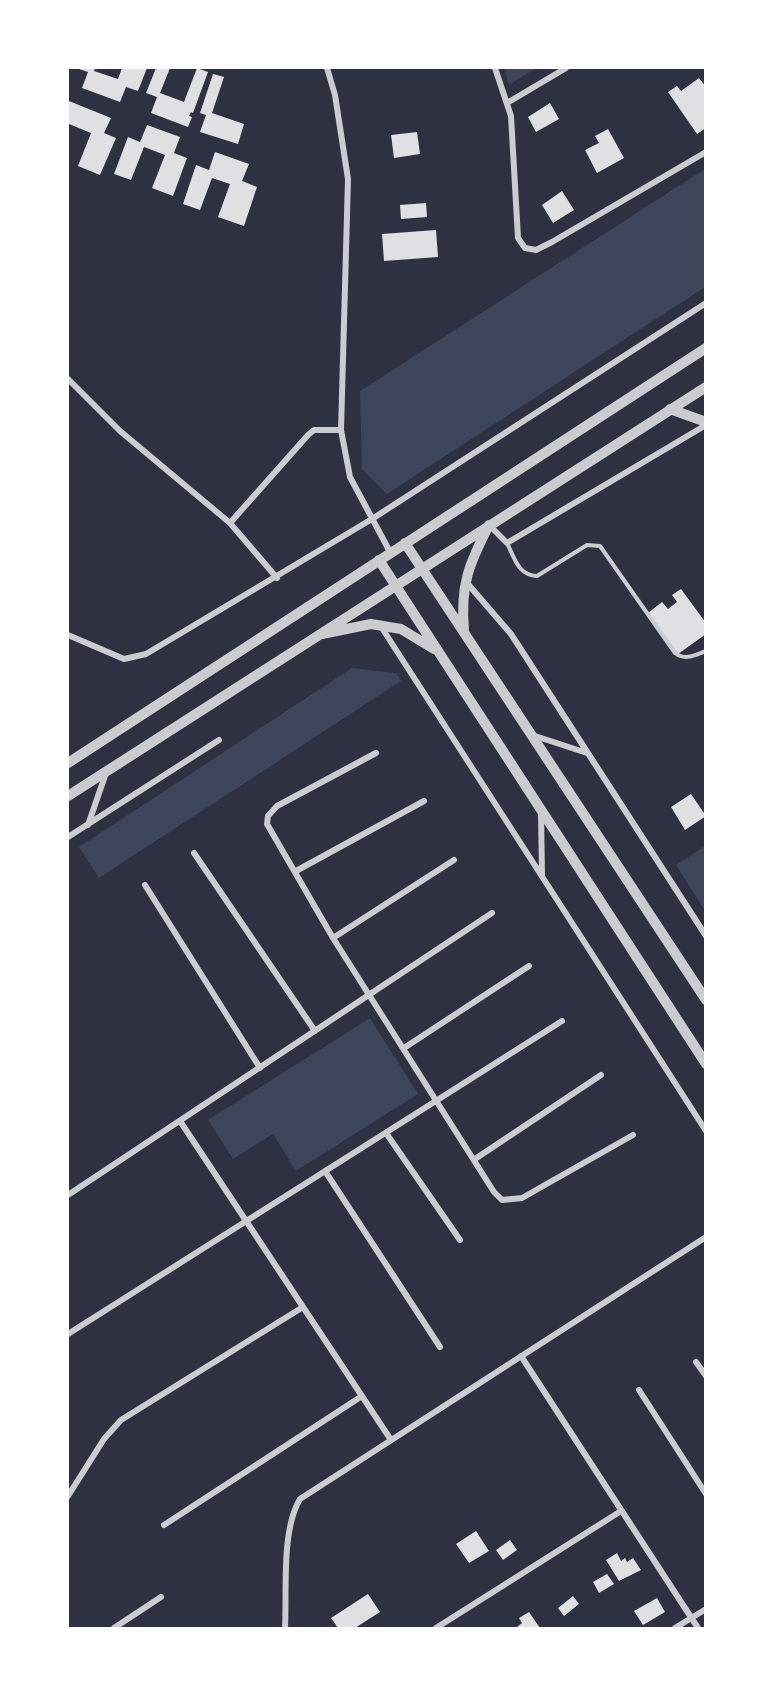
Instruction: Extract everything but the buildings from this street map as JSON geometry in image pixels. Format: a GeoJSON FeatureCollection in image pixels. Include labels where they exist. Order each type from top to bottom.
{"type":"FeatureCollection","features":[{"type":"Feature","properties":{"kind":"street"},"geometry":{"type":"LineString","coordinates":[[327,68],[335,95],[348,179],[342,430],[350,477],[390,552]]}},
{"type":"Feature","properties":{"kind":"street"},"geometry":{"type":"LineString","coordinates":[[495,68],[511,116],[518,238],[525,248],[536,249],[552,242],[705,152]]}},
{"type":"Feature","properties":{"kind":"street"},"geometry":{"type":"LineString","coordinates":[[507,103],[566,68]]}},
{"type":"Feature","properties":{"kind":"street"},"geometry":{"type":"LineString","coordinates":[[68,636],[116,656],[133,658],[277,578],[705,303]]}},
{"type":"Feature","properties":{"kind":"street"},"geometry":{"type":"LineString","coordinates":[[68,763],[705,348]]}},
{"type":"Feature","properties":{"kind":"street"},"geometry":{"type":"LineString","coordinates":[[68,379],[120,431],[230,523],[277,578]]}},
{"type":"Feature","properties":{"kind":"street"},"geometry":{"type":"LineString","coordinates":[[68,796],[705,387]]}},
{"type":"Feature","properties":{"kind":"street"},"geometry":{"type":"LineString","coordinates":[[670,409],[705,424]]}},
{"type":"Feature","properties":{"kind":"street"},"geometry":{"type":"LineString","coordinates":[[489,525],[507,543],[705,424]]}},
{"type":"Feature","properties":{"kind":"street"},"geometry":{"type":"LineString","coordinates":[[230,523],[314,430],[342,430]]}},
{"type":"Feature","properties":{"kind":"street"},"geometry":{"type":"LineString","coordinates":[[465,634],[462,606],[464,580],[469,564],[489,525]]}},
{"type":"Feature","properties":{"kind":"street"},"geometry":{"type":"LineString","coordinates":[[405,543],[705,1000]]}},
{"type":"Feature","properties":{"kind":"street"},"geometry":{"type":"LineString","coordinates":[[379,560],[705,1064]]}},
{"type":"Feature","properties":{"kind":"street"},"geometry":{"type":"LineString","coordinates":[[464,580],[512,634],[705,936]]}},
{"type":"Feature","properties":{"kind":"street"},"geometry":{"type":"LineString","coordinates":[[319,634],[371,624],[380,625],[401,629],[437,650]]}},
{"type":"Feature","properties":{"kind":"street"},"geometry":{"type":"LineString","coordinates":[[380,625],[705,1131]]}},
{"type":"Feature","properties":{"kind":"street"},"geometry":{"type":"LineString","coordinates":[[531,735],[587,753]]}},
{"type":"Feature","properties":{"kind":"street"},"geometry":{"type":"LineString","coordinates":[[68,837],[219,740]]}},
{"type":"Feature","properties":{"kind":"street"},"geometry":{"type":"LineString","coordinates":[[376,753],[272,811],[267,824],[333,938],[494,1192],[502,1200],[522,1198],[633,1135]]}},
{"type":"Feature","properties":{"kind":"street"},"geometry":{"type":"LineString","coordinates":[[88,825],[108,770]]}},
{"type":"Feature","properties":{"kind":"street"},"geometry":{"type":"LineString","coordinates":[[296,871],[424,801]]}},
{"type":"Feature","properties":{"kind":"street"},"geometry":{"type":"LineString","coordinates":[[541,811],[542,876]]}},
{"type":"Feature","properties":{"kind":"street"},"geometry":{"type":"LineString","coordinates":[[194,853],[315,1031]]}},
{"type":"Feature","properties":{"kind":"street"},"geometry":{"type":"LineString","coordinates":[[333,938],[454,860]]}},
{"type":"Feature","properties":{"kind":"street"},"geometry":{"type":"LineString","coordinates":[[145,885],[260,1068]]}},
{"type":"Feature","properties":{"kind":"street"},"geometry":{"type":"LineString","coordinates":[[68,1195],[492,913]]}},
{"type":"Feature","properties":{"kind":"street"},"geometry":{"type":"LineString","coordinates":[[404,1048],[529,966]]}},
{"type":"Feature","properties":{"kind":"street"},"geometry":{"type":"LineString","coordinates":[[68,1334],[562,1021]]}},
{"type":"Feature","properties":{"kind":"street"},"geometry":{"type":"LineString","coordinates":[[475,1159],[601,1076]]}},
{"type":"Feature","properties":{"kind":"street"},"geometry":{"type":"LineString","coordinates":[[180,1121],[391,1440]]}},
{"type":"Feature","properties":{"kind":"street"},"geometry":{"type":"LineString","coordinates":[[386,1133],[460,1240]]}},
{"type":"Feature","properties":{"kind":"street"},"geometry":{"type":"LineString","coordinates":[[325,1171],[440,1347]]}},
{"type":"Feature","properties":{"kind":"street"},"geometry":{"type":"LineString","coordinates":[[285,1629],[292,1512],[300,1499],[705,1237]]}},
{"type":"Feature","properties":{"kind":"street"},"geometry":{"type":"LineString","coordinates":[[68,1496],[104,1439],[121,1420],[303,1307]]}},
{"type":"Feature","properties":{"kind":"street"},"geometry":{"type":"LineString","coordinates":[[521,1356],[698,1629]]}},
{"type":"Feature","properties":{"kind":"street"},"geometry":{"type":"LineString","coordinates":[[696,1362],[705,1376]]}},
{"type":"Feature","properties":{"kind":"street"},"geometry":{"type":"LineString","coordinates":[[639,1390],[705,1494]]}},
{"type":"Feature","properties":{"kind":"street"},"geometry":{"type":"LineString","coordinates":[[164,1525],[362,1396]]}},
{"type":"Feature","properties":{"kind":"street"},"geometry":{"type":"LineString","coordinates":[[436,1629],[621,1510]]}},
{"type":"Feature","properties":{"kind":"street"},"geometry":{"type":"LineString","coordinates":[[114,1629],[161,1597]]}},
{"type":"Feature","properties":{"kind":"street"},"geometry":{"type":"LineString","coordinates":[[675,1629],[705,1609]]}},
{"type":"Feature","properties":{"kind":"lane"},"geometry":{"type":"LineString","coordinates":[[507,543],[521,572],[537,576],[587,545],[600,546],[675,653],[681,657],[688,657],[705,651]]}},
{"type":"Feature","properties":{"kind":"shaded area"},"geometry":{"type":"Polygon","coordinates":[[[504,68],[536,68],[509,85],[504,68]]]}},
{"type":"Feature","properties":{"kind":"shaded area"},"geometry":{"type":"Polygon","coordinates":[[[705,169],[705,287],[387,494],[362,469],[360,391],[705,169]]]}},
{"type":"Feature","properties":{"kind":"shaded area"},"geometry":{"type":"Polygon","coordinates":[[[352,668],[396,673],[401,681],[99,878],[79,847],[352,668]]]}},
{"type":"Feature","properties":{"kind":"shaded area"},"geometry":{"type":"Polygon","coordinates":[[[705,846],[705,911],[676,865],[705,846]]]}},
{"type":"Feature","properties":{"kind":"shaded area"},"geometry":{"type":"Polygon","coordinates":[[[370,1018],[418,1094],[296,1171],[273,1134],[233,1159],[208,1120],[370,1018]]]}}]}
